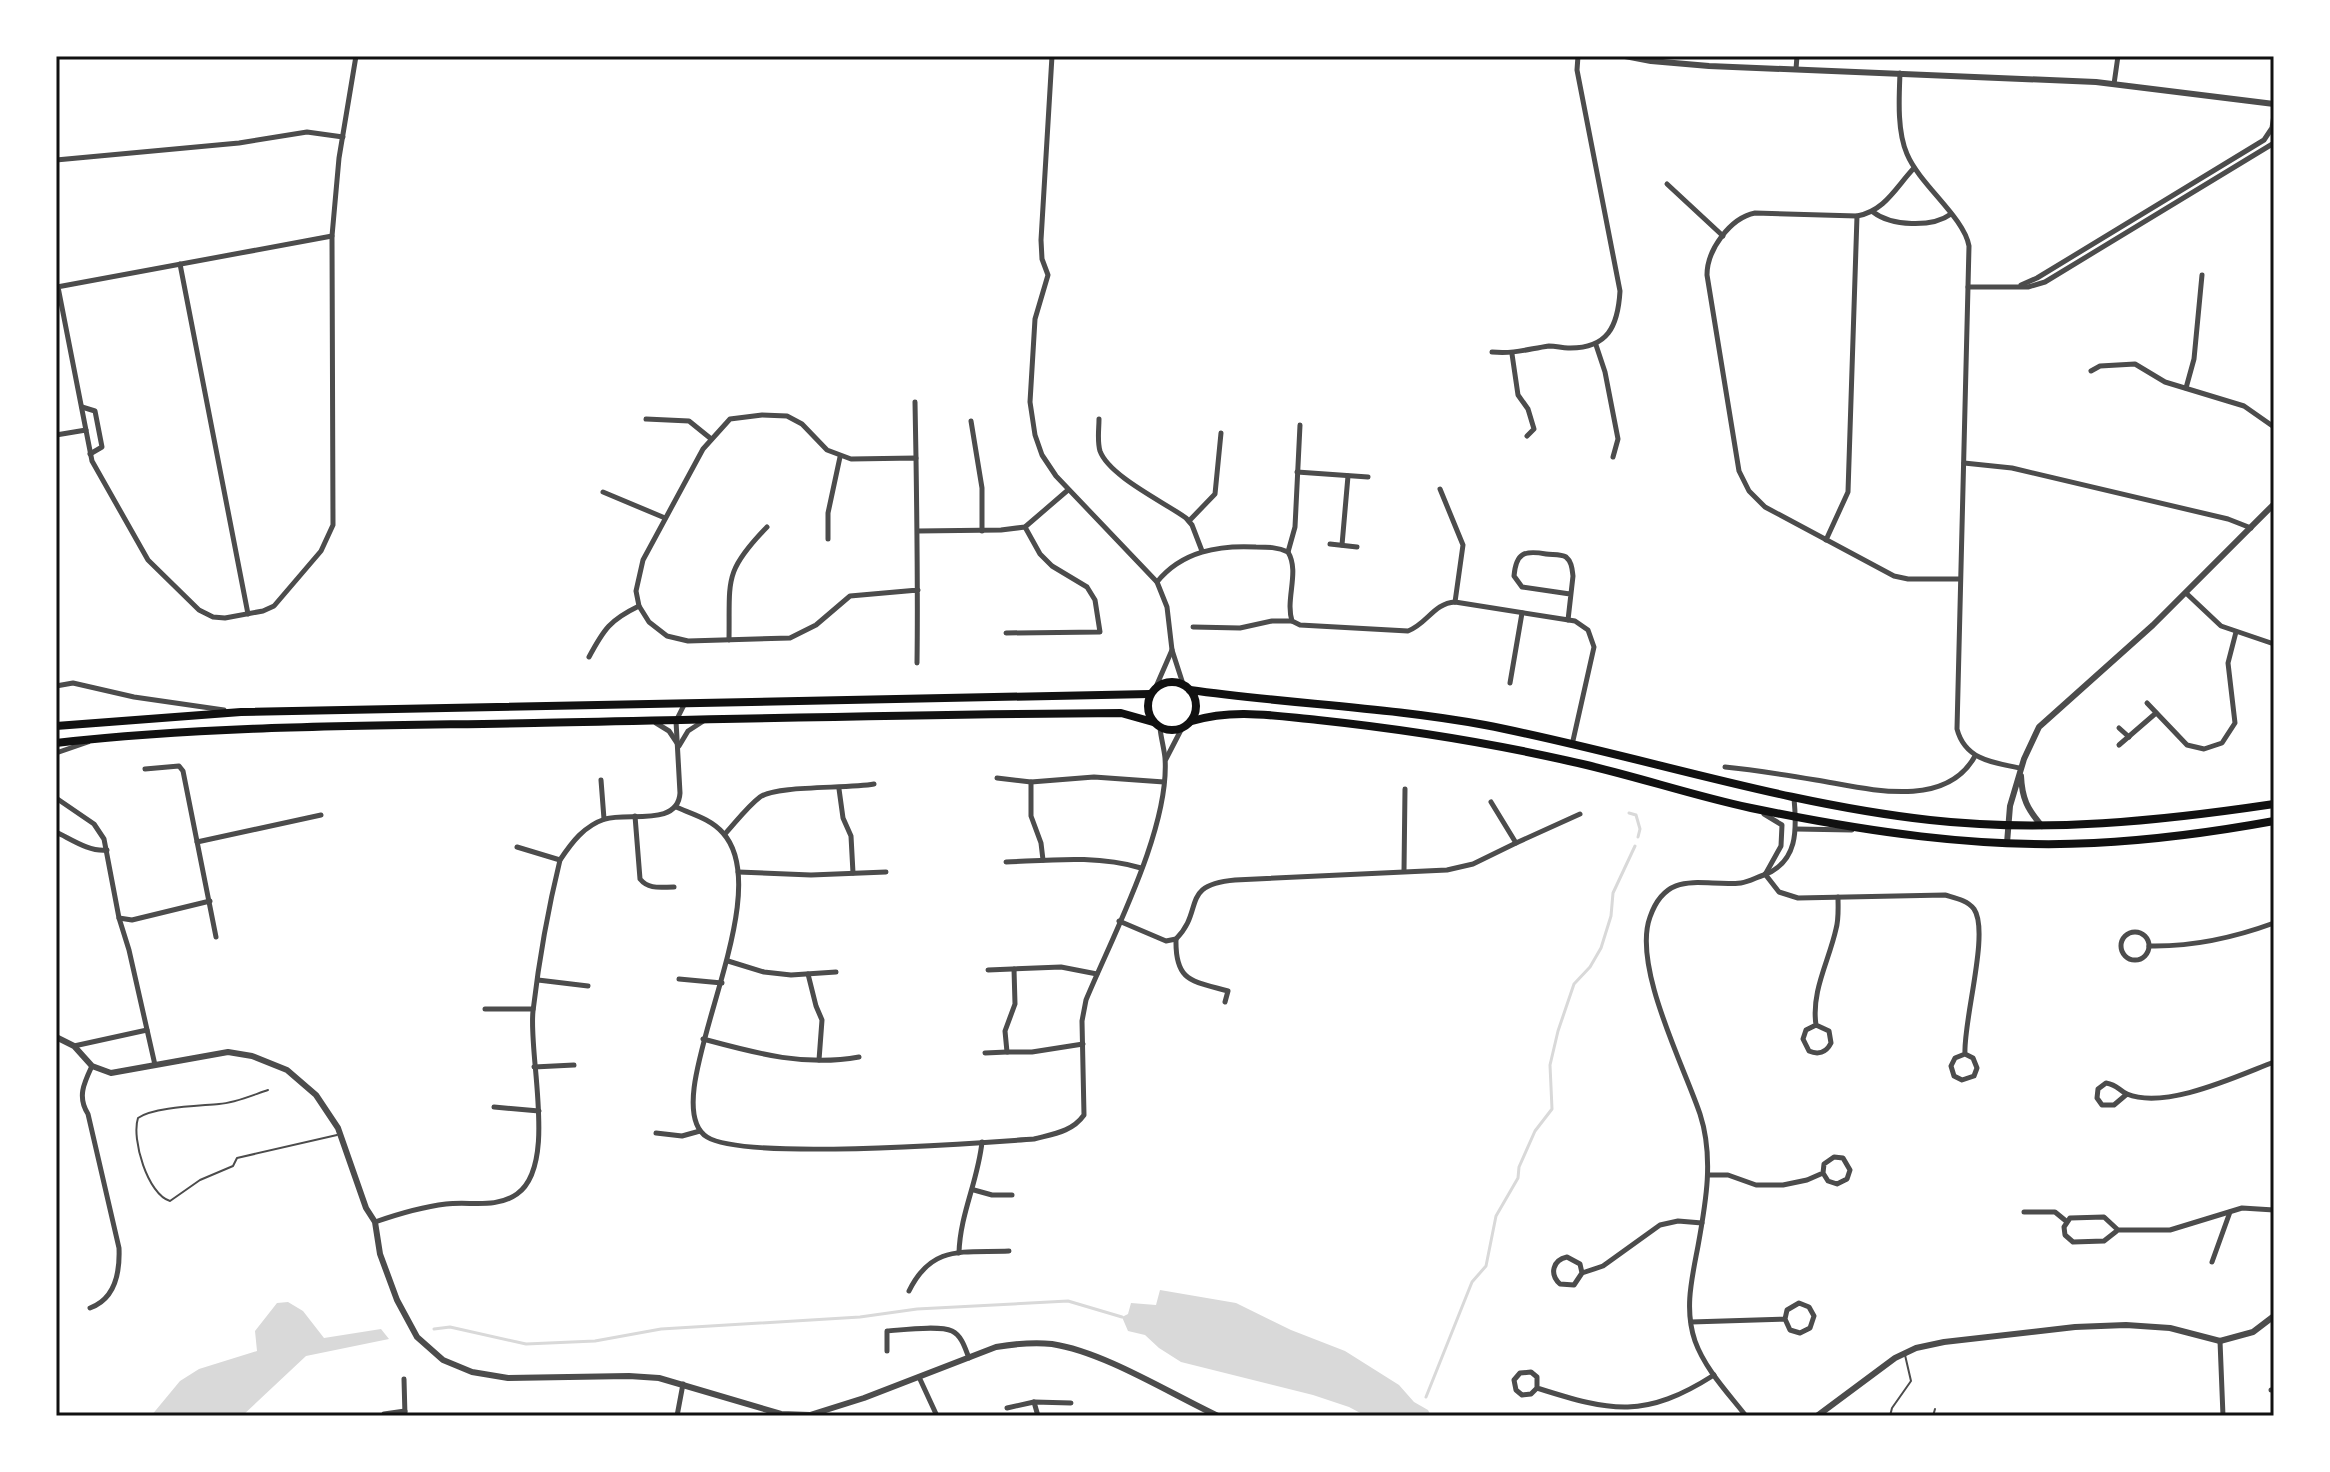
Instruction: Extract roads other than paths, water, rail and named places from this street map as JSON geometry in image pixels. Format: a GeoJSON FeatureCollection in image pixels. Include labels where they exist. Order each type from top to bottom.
{"type":"FeatureCollection","features":[{"type":"Feature","properties":{"kind":"highway"},"geometry":{"type":"LineString","coordinates":[[56,726],[241,712],[1152,691],[1168,682],[1487,726],[1794,798],[1932,821],[2042,826],[2181,818],[2274,804]]}},
{"type":"Feature","properties":{"kind":"highway"},"geometry":{"type":"LineString","coordinates":[[1187,687],[1196,705],[1192,721]]}},
{"type":"Feature","properties":{"kind":"highway"},"geometry":{"type":"LineString","coordinates":[[1152,691],[1147,708],[1156,725]]}},
{"type":"Feature","properties":{"kind":"highway"},"geometry":{"type":"LineString","coordinates":[[56,743],[242,729],[1121,713],[1167,730],[1227,712],[1397,729],[1570,761],[1796,817],[1937,839],[2093,843],[2183,836],[2274,821]]}},
{"type":"Feature","properties":{"kind":"street"},"geometry":{"type":"LineString","coordinates":[[332,236],[57,287],[90,454],[155,569],[203,613],[225,618],[268,609],[286,595],[326,544],[333,525],[332,236],[335,188],[356,56]]}},
{"type":"Feature","properties":{"kind":"street"},"geometry":{"type":"LineString","coordinates":[[1052,56],[1041,240],[1042,259],[1048,275],[1035,319],[1031,414],[1035,435],[1042,455],[1068,490],[1157,582],[1167,607],[1172,650],[1187,687]]}},
{"type":"Feature","properties":{"kind":"street"},"geometry":{"type":"LineString","coordinates":[[1492,352],[1512,354],[1551,346],[1570,348],[1596,345],[1612,329],[1619,312],[1620,291],[1577,70],[1578,56]]}},
{"type":"Feature","properties":{"kind":"street"},"geometry":{"type":"LineString","coordinates":[[1625,56],[1673,64],[2114,84],[2274,104]]}},
{"type":"Feature","properties":{"kind":"street"},"geometry":{"type":"LineString","coordinates":[[1796,69],[1797,56]]}},
{"type":"Feature","properties":{"kind":"street"},"geometry":{"type":"LineString","coordinates":[[2114,84],[2118,56]]}},
{"type":"Feature","properties":{"kind":"street"},"geometry":{"type":"LineString","coordinates":[[1900,73],[1903,139],[1914,168],[1968,241],[1957,729],[1962,742],[1975,756],[2020,768]]}},
{"type":"Feature","properties":{"kind":"street"},"geometry":{"type":"LineString","coordinates":[[2016,287],[2037,278],[2264,140],[2272,128],[2274,115]]}},
{"type":"Feature","properties":{"kind":"street"},"geometry":{"type":"LineString","coordinates":[[56,160],[239,143],[307,132],[343,137]]}},
{"type":"Feature","properties":{"kind":"street"},"geometry":{"type":"LineString","coordinates":[[1968,287],[2028,287],[2045,282],[2274,143]]}},
{"type":"Feature","properties":{"kind":"street"},"geometry":{"type":"LineString","coordinates":[[1914,168],[1873,212],[1857,216],[1755,213],[1735,221],[1711,256],[1707,275],[1741,479],[1753,497],[1765,507],[1894,576],[1960,579]]}},
{"type":"Feature","properties":{"kind":"street"},"geometry":{"type":"LineString","coordinates":[[1667,184],[1723,236]]}},
{"type":"Feature","properties":{"kind":"street"},"geometry":{"type":"LineString","coordinates":[[1873,212],[1893,221],[1938,222],[1951,214]]}},
{"type":"Feature","properties":{"kind":"street"},"geometry":{"type":"LineString","coordinates":[[1826,540],[1848,492],[1857,216]]}},
{"type":"Feature","properties":{"kind":"street"},"geometry":{"type":"LineString","coordinates":[[180,264],[248,614]]}},
{"type":"Feature","properties":{"kind":"street"},"geometry":{"type":"LineString","coordinates":[[2186,388],[2194,359],[2202,275]]}},
{"type":"Feature","properties":{"kind":"street"},"geometry":{"type":"LineString","coordinates":[[1596,345],[1605,372],[1618,439],[1613,457]]}},
{"type":"Feature","properties":{"kind":"street"},"geometry":{"type":"LineString","coordinates":[[1512,354],[1518,395],[1528,409],[1534,429],[1527,436]]}},
{"type":"Feature","properties":{"kind":"street"},"geometry":{"type":"LineString","coordinates":[[2091,371],[2100,366],[2135,364],[2165,382],[2244,406],[2274,427]]}},
{"type":"Feature","properties":{"kind":"street"},"geometry":{"type":"LineString","coordinates":[[915,402],[917,663]]}},
{"type":"Feature","properties":{"kind":"street"},"geometry":{"type":"LineString","coordinates":[[82,407],[95,411],[100,435],[102,447],[90,454]]}},
{"type":"Feature","properties":{"kind":"street"},"geometry":{"type":"LineString","coordinates":[[916,458],[840,457],[827,450],[802,424],[787,416],[730,419],[710,438],[665,518],[638,576],[636,591],[639,606],[649,622],[667,636],[688,641],[790,638],[816,625],[850,596],[918,590]]}},
{"type":"Feature","properties":{"kind":"street"},"geometry":{"type":"LineString","coordinates":[[646,419],[689,421],[710,438]]}},
{"type":"Feature","properties":{"kind":"street"},"geometry":{"type":"LineString","coordinates":[[1099,419],[1099,448],[1108,463],[1189,521],[1202,551]]}},
{"type":"Feature","properties":{"kind":"street"},"geometry":{"type":"LineString","coordinates":[[971,421],[982,488],[982,531]]}},
{"type":"Feature","properties":{"kind":"street"},"geometry":{"type":"LineString","coordinates":[[1292,621],[1292,561],[1288,552],[1295,527],[1300,425]]}},
{"type":"Feature","properties":{"kind":"street"},"geometry":{"type":"LineString","coordinates":[[56,435],[86,430]]}},
{"type":"Feature","properties":{"kind":"street"},"geometry":{"type":"LineString","coordinates":[[1189,521],[1215,494],[1221,433]]}},
{"type":"Feature","properties":{"kind":"street"},"geometry":{"type":"LineString","coordinates":[[828,539],[828,513],[840,457]]}},
{"type":"Feature","properties":{"kind":"street"},"geometry":{"type":"LineString","coordinates":[[1964,463],[2012,468],[2228,519],[2252,528]]}},
{"type":"Feature","properties":{"kind":"street"},"geometry":{"type":"LineString","coordinates":[[1297,472],[1368,477]]}},
{"type":"Feature","properties":{"kind":"street"},"geometry":{"type":"LineString","coordinates":[[1342,545],[1348,476]]}},
{"type":"Feature","properties":{"kind":"street"},"geometry":{"type":"LineString","coordinates":[[1440,489],[1463,545],[1455,602]]}},
{"type":"Feature","properties":{"kind":"street"},"geometry":{"type":"LineString","coordinates":[[918,531],[1025,527],[1068,490]]}},
{"type":"Feature","properties":{"kind":"street"},"geometry":{"type":"LineString","coordinates":[[603,492],[665,518]]}},
{"type":"Feature","properties":{"kind":"street"},"geometry":{"type":"LineString","coordinates":[[2007,843],[2010,806],[2020,768],[2031,740],[2043,722],[2186,593],[2274,504]]}},
{"type":"Feature","properties":{"kind":"street"},"geometry":{"type":"LineString","coordinates":[[729,640],[732,570],[742,553],[767,527]]}},
{"type":"Feature","properties":{"kind":"street"},"geometry":{"type":"LineString","coordinates":[[1006,633],[1100,632],[1095,600],[1087,587],[1052,566],[1040,554],[1025,527]]}},
{"type":"Feature","properties":{"kind":"street"},"geometry":{"type":"LineString","coordinates":[[1330,544],[1357,547]]}},
{"type":"Feature","properties":{"kind":"street"},"geometry":{"type":"LineString","coordinates":[[1157,582],[1177,564],[1202,551],[1236,546],[1288,552]]}},
{"type":"Feature","properties":{"kind":"street"},"geometry":{"type":"LineString","coordinates":[[1568,620],[1573,571],[1566,558],[1533,551],[1518,559],[1514,576],[1522,587],[1570,594]]}},
{"type":"Feature","properties":{"kind":"street"},"geometry":{"type":"LineString","coordinates":[[2186,593],[2212,620],[2236,632],[2274,644]]}},
{"type":"Feature","properties":{"kind":"street"},"geometry":{"type":"LineString","coordinates":[[1193,627],[1240,628],[1272,621],[1292,621],[1300,625],[1338,629],[1408,631],[1419,626],[1438,607],[1455,602],[1581,624],[1588,630],[1594,647],[1572,745]]}},
{"type":"Feature","properties":{"kind":"street"},"geometry":{"type":"LineString","coordinates":[[589,657],[605,628],[617,617],[639,606]]}},
{"type":"Feature","properties":{"kind":"street"},"geometry":{"type":"LineString","coordinates":[[1510,683],[1522,613]]}},
{"type":"Feature","properties":{"kind":"street"},"geometry":{"type":"LineString","coordinates":[[2147,703],[2181,741],[2192,748],[2210,748],[2227,739],[2235,723],[2228,663],[2236,632]]}},
{"type":"Feature","properties":{"kind":"street"},"geometry":{"type":"LineString","coordinates":[[1152,691],[1172,650]]}},
{"type":"Feature","properties":{"kind":"street"},"geometry":{"type":"LineString","coordinates":[[56,686],[73,683],[168,703],[241,712]]}},
{"type":"Feature","properties":{"kind":"street"},"geometry":{"type":"LineString","coordinates":[[375,1222],[410,1210],[448,1203],[498,1203],[519,1193],[531,1177],[537,1155],[539,1111],[534,1067],[533,1009],[560,860],[574,839],[604,819],[664,814],[676,807],[680,793],[676,721],[685,704]]}},
{"type":"Feature","properties":{"kind":"street"},"geometry":{"type":"LineString","coordinates":[[2119,745],[2156,713]]}},
{"type":"Feature","properties":{"kind":"street"},"geometry":{"type":"LineString","coordinates":[[678,747],[688,731],[706,720]]}},
{"type":"Feature","properties":{"kind":"street"},"geometry":{"type":"LineString","coordinates":[[651,721],[669,731],[678,747]]}},
{"type":"Feature","properties":{"kind":"street"},"geometry":{"type":"LineString","coordinates":[[676,807],[709,822],[725,834],[737,858],[733,938],[696,1066],[695,1121],[700,1131],[717,1141],[770,1148],[1034,1139],[1067,1131],[1078,1124],[1084,1115],[1082,1021],[1086,1000],[1141,868],[1160,813],[1165,760],[1156,725]]}},
{"type":"Feature","properties":{"kind":"street"},"geometry":{"type":"LineString","coordinates":[[1165,760],[1182,728]]}},
{"type":"Feature","properties":{"kind":"street"},"geometry":{"type":"LineString","coordinates":[[2119,728],[2129,737]]}},
{"type":"Feature","properties":{"kind":"street"},"geometry":{"type":"LineString","coordinates":[[56,753],[80,747],[96,738]]}},
{"type":"Feature","properties":{"kind":"street"},"geometry":{"type":"LineString","coordinates":[[1725,767],[1905,792],[1951,780],[1965,770],[1975,756]]}},
{"type":"Feature","properties":{"kind":"street"},"geometry":{"type":"LineString","coordinates":[[145,769],[179,766],[183,771],[216,937]]}},
{"type":"Feature","properties":{"kind":"street"},"geometry":{"type":"LineString","coordinates":[[2020,768],[2022,795],[2027,808],[2042,826]]}},
{"type":"Feature","properties":{"kind":"street"},"geometry":{"type":"LineString","coordinates":[[997,778],[1031,782],[1094,777],[1164,782]]}},
{"type":"Feature","properties":{"kind":"street"},"geometry":{"type":"LineString","coordinates":[[601,780],[604,819]]}},
{"type":"Feature","properties":{"kind":"street"},"geometry":{"type":"LineString","coordinates":[[1031,782],[1031,816],[1041,843],[1043,860]]}},
{"type":"Feature","properties":{"kind":"street"},"geometry":{"type":"LineString","coordinates":[[725,834],[761,796],[771,791],[784,788],[839,789],[874,784]]}},
{"type":"Feature","properties":{"kind":"street"},"geometry":{"type":"LineString","coordinates":[[839,789],[843,818],[851,836],[853,873]]}},
{"type":"Feature","properties":{"kind":"street"},"geometry":{"type":"LineString","coordinates":[[1404,871],[1405,789]]}},
{"type":"Feature","properties":{"kind":"street"},"geometry":{"type":"LineString","coordinates":[[56,798],[94,824],[104,839],[119,918],[155,1065]]}},
{"type":"Feature","properties":{"kind":"street"},"geometry":{"type":"LineString","coordinates":[[1746,1416],[1714,1375],[1696,1343],[1691,1322],[1688,1295],[1708,1175],[1706,1141],[1701,1117],[1660,1010],[1647,944],[1648,920],[1667,889],[1692,881],[1744,883],[1776,870],[1792,849],[1796,829],[1794,798]]}},
{"type":"Feature","properties":{"kind":"street"},"geometry":{"type":"LineString","coordinates":[[1491,802],[1516,843]]}},
{"type":"Feature","properties":{"kind":"street"},"geometry":{"type":"LineString","coordinates":[[1748,807],[1771,816],[1782,825],[1781,846],[1765,874]]}},
{"type":"Feature","properties":{"kind":"street"},"geometry":{"type":"LineString","coordinates":[[1119,921],[1166,941],[1176,939],[1183,932],[1199,892],[1205,886],[1226,881],[1447,870],[1473,864],[1580,814]]}},
{"type":"Feature","properties":{"kind":"street"},"geometry":{"type":"LineString","coordinates":[[197,842],[321,815]]}},
{"type":"Feature","properties":{"kind":"street"},"geometry":{"type":"LineString","coordinates":[[635,816],[640,879],[645,886],[653,888],[674,887]]}},
{"type":"Feature","properties":{"kind":"street"},"geometry":{"type":"LineString","coordinates":[[1796,829],[1869,830]]}},
{"type":"Feature","properties":{"kind":"street"},"geometry":{"type":"LineString","coordinates":[[56,832],[84,846],[107,850]]}},
{"type":"Feature","properties":{"kind":"street"},"geometry":{"type":"LineString","coordinates":[[517,847],[560,860]]}},
{"type":"Feature","properties":{"kind":"street"},"geometry":{"type":"LineString","coordinates":[[1006,862],[1114,860],[1141,868]]}},
{"type":"Feature","properties":{"kind":"street"},"geometry":{"type":"LineString","coordinates":[[738,872],[811,875],[886,872]]}},
{"type":"Feature","properties":{"kind":"street"},"geometry":{"type":"LineString","coordinates":[[1765,874],[1779,892],[1798,898],[1945,895],[1973,908],[1979,924],[1979,943],[1964,1034],[1965,1054]]}},
{"type":"Feature","properties":{"kind":"street"},"geometry":{"type":"LineString","coordinates":[[1816,1025],[1818,990],[1837,926],[1838,897]]}},
{"type":"Feature","properties":{"kind":"street"},"geometry":{"type":"LineString","coordinates":[[119,918],[132,920],[210,901]]}},
{"type":"Feature","properties":{"kind":"street"},"geometry":{"type":"LineString","coordinates":[[2149,946],[2184,947],[2232,937],[2274,923]]}},
{"type":"Feature","properties":{"kind":"street"},"geometry":{"type":"LineString","coordinates":[[2134,932],[2144,935],[2149,946],[2145,955],[2133,959],[2124,954],[2122,944],[2126,936],[2134,932]]}},
{"type":"Feature","properties":{"kind":"street"},"geometry":{"type":"LineString","coordinates":[[1176,939],[1177,965],[1184,975],[1228,991],[1225,1002]]}},
{"type":"Feature","properties":{"kind":"street"},"geometry":{"type":"LineString","coordinates":[[728,961],[764,972],[791,975],[836,972]]}},
{"type":"Feature","properties":{"kind":"street"},"geometry":{"type":"LineString","coordinates":[[988,970],[1061,967],[1097,974]]}},
{"type":"Feature","properties":{"kind":"street"},"geometry":{"type":"LineString","coordinates":[[1007,1052],[1005,1031],[1015,1004],[1014,969]]}},
{"type":"Feature","properties":{"kind":"street"},"geometry":{"type":"LineString","coordinates":[[808,974],[822,1020],[819,1060]]}},
{"type":"Feature","properties":{"kind":"street"},"geometry":{"type":"LineString","coordinates":[[679,979],[722,983]]}},
{"type":"Feature","properties":{"kind":"street"},"geometry":{"type":"LineString","coordinates":[[538,980],[588,986]]}},
{"type":"Feature","properties":{"kind":"street"},"geometry":{"type":"LineString","coordinates":[[485,1009],[533,1009]]}},
{"type":"Feature","properties":{"kind":"street"},"geometry":{"type":"LineString","coordinates":[[1816,1025],[1826,1027],[1831,1038],[1829,1047],[1818,1053],[1809,1051],[1803,1039],[1806,1030],[1816,1025]]}},
{"type":"Feature","properties":{"kind":"street"},"geometry":{"type":"LineString","coordinates":[[74,1046],[147,1030]]}},
{"type":"Feature","properties":{"kind":"street"},"geometry":{"type":"LineString","coordinates":[[56,1037],[74,1046],[92,1066],[111,1073],[219,1053],[252,1056],[287,1070],[316,1095],[340,1134],[366,1208],[375,1222],[380,1254],[405,1319],[417,1337],[443,1360],[472,1372],[508,1378],[629,1376],[683,1384],[781,1414],[810,1415],[996,1347],[1017,1343],[1050,1344],[1111,1364],[1218,1416]]}},
{"type":"Feature","properties":{"kind":"street"},"geometry":{"type":"LineString","coordinates":[[703,1039],[770,1057],[819,1060],[859,1057]]}},
{"type":"Feature","properties":{"kind":"street"},"geometry":{"type":"LineString","coordinates":[[985,1053],[1032,1052],[1083,1044]]}},
{"type":"Feature","properties":{"kind":"street"},"geometry":{"type":"LineString","coordinates":[[1965,1054],[1973,1058],[1977,1068],[1974,1076],[1962,1080],[1954,1076],[1951,1066],[1955,1058],[1965,1054]]}},
{"type":"Feature","properties":{"kind":"street"},"geometry":{"type":"LineString","coordinates":[[2127,1094],[2114,1105],[2102,1105],[2097,1098],[2098,1089],[2106,1083],[2117,1085],[2127,1094],[2158,1098],[2184,1094],[2274,1062]]}},
{"type":"Feature","properties":{"kind":"street"},"geometry":{"type":"LineString","coordinates":[[534,1067],[574,1065]]}},
{"type":"Feature","properties":{"kind":"street"},"geometry":{"type":"LineString","coordinates":[[90,1308],[112,1290],[120,1271],[119,1248],[88,1114],[83,1104],[84,1083],[92,1066]]}},
{"type":"Feature","properties":{"kind":"street"},"geometry":{"type":"LineString","coordinates":[[494,1107],[539,1111]]}},
{"type":"Feature","properties":{"kind":"street"},"geometry":{"type":"LineString","coordinates":[[656,1133],[682,1136],[700,1131]]}},
{"type":"Feature","properties":{"kind":"street"},"geometry":{"type":"LineString","coordinates":[[959,1253],[960,1234],[973,1190],[982,1142]]}},
{"type":"Feature","properties":{"kind":"street"},"geometry":{"type":"LineString","coordinates":[[1834,1157],[1843,1158],[1850,1170],[1847,1179],[1837,1184],[1828,1181],[1823,1173],[1824,1164],[1834,1157]]}},
{"type":"Feature","properties":{"kind":"street"},"geometry":{"type":"LineString","coordinates":[[1708,1175],[1728,1175],[1756,1185],[1783,1185],[1823,1173]]}},
{"type":"Feature","properties":{"kind":"street"},"geometry":{"type":"LineString","coordinates":[[973,1190],[992,1195],[1012,1195]]}},
{"type":"Feature","properties":{"kind":"street"},"geometry":{"type":"LineString","coordinates":[[2066,1221],[2065,1235],[2073,1242],[2104,1241],[2118,1230],[2170,1230],[2242,1208],[2274,1210]]}},
{"type":"Feature","properties":{"kind":"street"},"geometry":{"type":"LineString","coordinates":[[2024,1212],[2055,1212],[2066,1221]]}},
{"type":"Feature","properties":{"kind":"street"},"geometry":{"type":"LineString","coordinates":[[2212,1262],[2230,1212]]}},
{"type":"Feature","properties":{"kind":"street"},"geometry":{"type":"LineString","coordinates":[[2066,1221],[2076,1217],[2104,1217],[2118,1230]]}},
{"type":"Feature","properties":{"kind":"street"},"geometry":{"type":"LineString","coordinates":[[1582,1273],[1580,1264],[1567,1257],[1558,1260],[1553,1269],[1556,1281],[1564,1286],[1578,1282],[1582,1273],[1603,1266],[1660,1225],[1678,1221],[1702,1223]]}},
{"type":"Feature","properties":{"kind":"street"},"geometry":{"type":"LineString","coordinates":[[909,1291],[917,1275],[933,1258],[959,1253],[1009,1251]]}},
{"type":"Feature","properties":{"kind":"street"},"geometry":{"type":"LineString","coordinates":[[1799,1303],[1809,1307],[1814,1316],[1810,1328],[1800,1333],[1790,1330],[1785,1319],[1787,1310],[1799,1303]]}},
{"type":"Feature","properties":{"kind":"street"},"geometry":{"type":"LineString","coordinates":[[1817,1416],[1885,1365],[1905,1354],[1944,1342],[2075,1327],[2126,1325],[2170,1328],[2220,1341],[2253,1332],[2274,1316]]}},
{"type":"Feature","properties":{"kind":"street"},"geometry":{"type":"LineString","coordinates":[[1691,1322],[1785,1319]]}},
{"type":"Feature","properties":{"kind":"street"},"geometry":{"type":"LineString","coordinates":[[887,1351],[887,1331],[942,1330],[952,1331],[961,1340],[969,1358]]}},
{"type":"Feature","properties":{"kind":"street"},"geometry":{"type":"LineString","coordinates":[[2220,1341],[2223,1416]]}},
{"type":"Feature","properties":{"kind":"street"},"geometry":{"type":"LineString","coordinates":[[1531,1372],[1537,1377],[1537,1388],[1531,1394],[1522,1395],[1516,1390],[1514,1380],[1520,1373],[1531,1372]]}},
{"type":"Feature","properties":{"kind":"street"},"geometry":{"type":"LineString","coordinates":[[1537,1388],[1586,1404],[1633,1407],[1658,1404],[1687,1392],[1714,1375]]}},
{"type":"Feature","properties":{"kind":"street"},"geometry":{"type":"LineString","coordinates":[[919,1377],[937,1416]]}},
{"type":"Feature","properties":{"kind":"street"},"geometry":{"type":"LineString","coordinates":[[384,1414],[405,1414],[404,1379]]}},
{"type":"Feature","properties":{"kind":"street"},"geometry":{"type":"LineString","coordinates":[[677,1416],[683,1384]]}},
{"type":"Feature","properties":{"kind":"street"},"geometry":{"type":"LineString","coordinates":[[1034,1402],[1038,1416]]}},
{"type":"Feature","properties":{"kind":"street"},"geometry":{"type":"LineString","coordinates":[[1007,1408],[1034,1402],[1071,1403]]}},
{"type":"Feature","properties":{"kind":"lane"},"geometry":{"type":"LineString","coordinates":[[268,1090],[216,1105],[143,1114],[138,1118],[137,1131],[147,1175],[165,1201],[170,1201],[200,1180],[225,1171],[233,1166],[237,1158],[340,1134]]}},
{"type":"Feature","properties":{"kind":"lane"},"geometry":{"type":"LineString","coordinates":[[1890,1416],[1892,1408],[1911,1381],[1905,1354]]}},
{"type":"Feature","properties":{"kind":"lane"},"geometry":{"type":"LineString","coordinates":[[1933,1416],[1935,1409]]}},
{"type":"Feature","properties":{"kind":"waterway"},"geometry":{"type":"LineString","coordinates":[[1629,813],[1636,815],[1640,829],[1638,837]]}},
{"type":"Feature","properties":{"kind":"waterway"},"geometry":{"type":"LineString","coordinates":[[1426,1397],[1472,1282],[1486,1266],[1496,1216],[1518,1178],[1519,1167],[1535,1131],[1552,1109],[1550,1065],[1558,1031],[1574,984],[1590,967],[1601,948],[1611,916],[1613,893],[1635,846]]}},
{"type":"Feature","properties":{"kind":"waterway"},"geometry":{"type":"LineString","coordinates":[[434,1329],[450,1327],[526,1344],[595,1341],[661,1329],[1068,1301],[1122,1317]]}}]}
